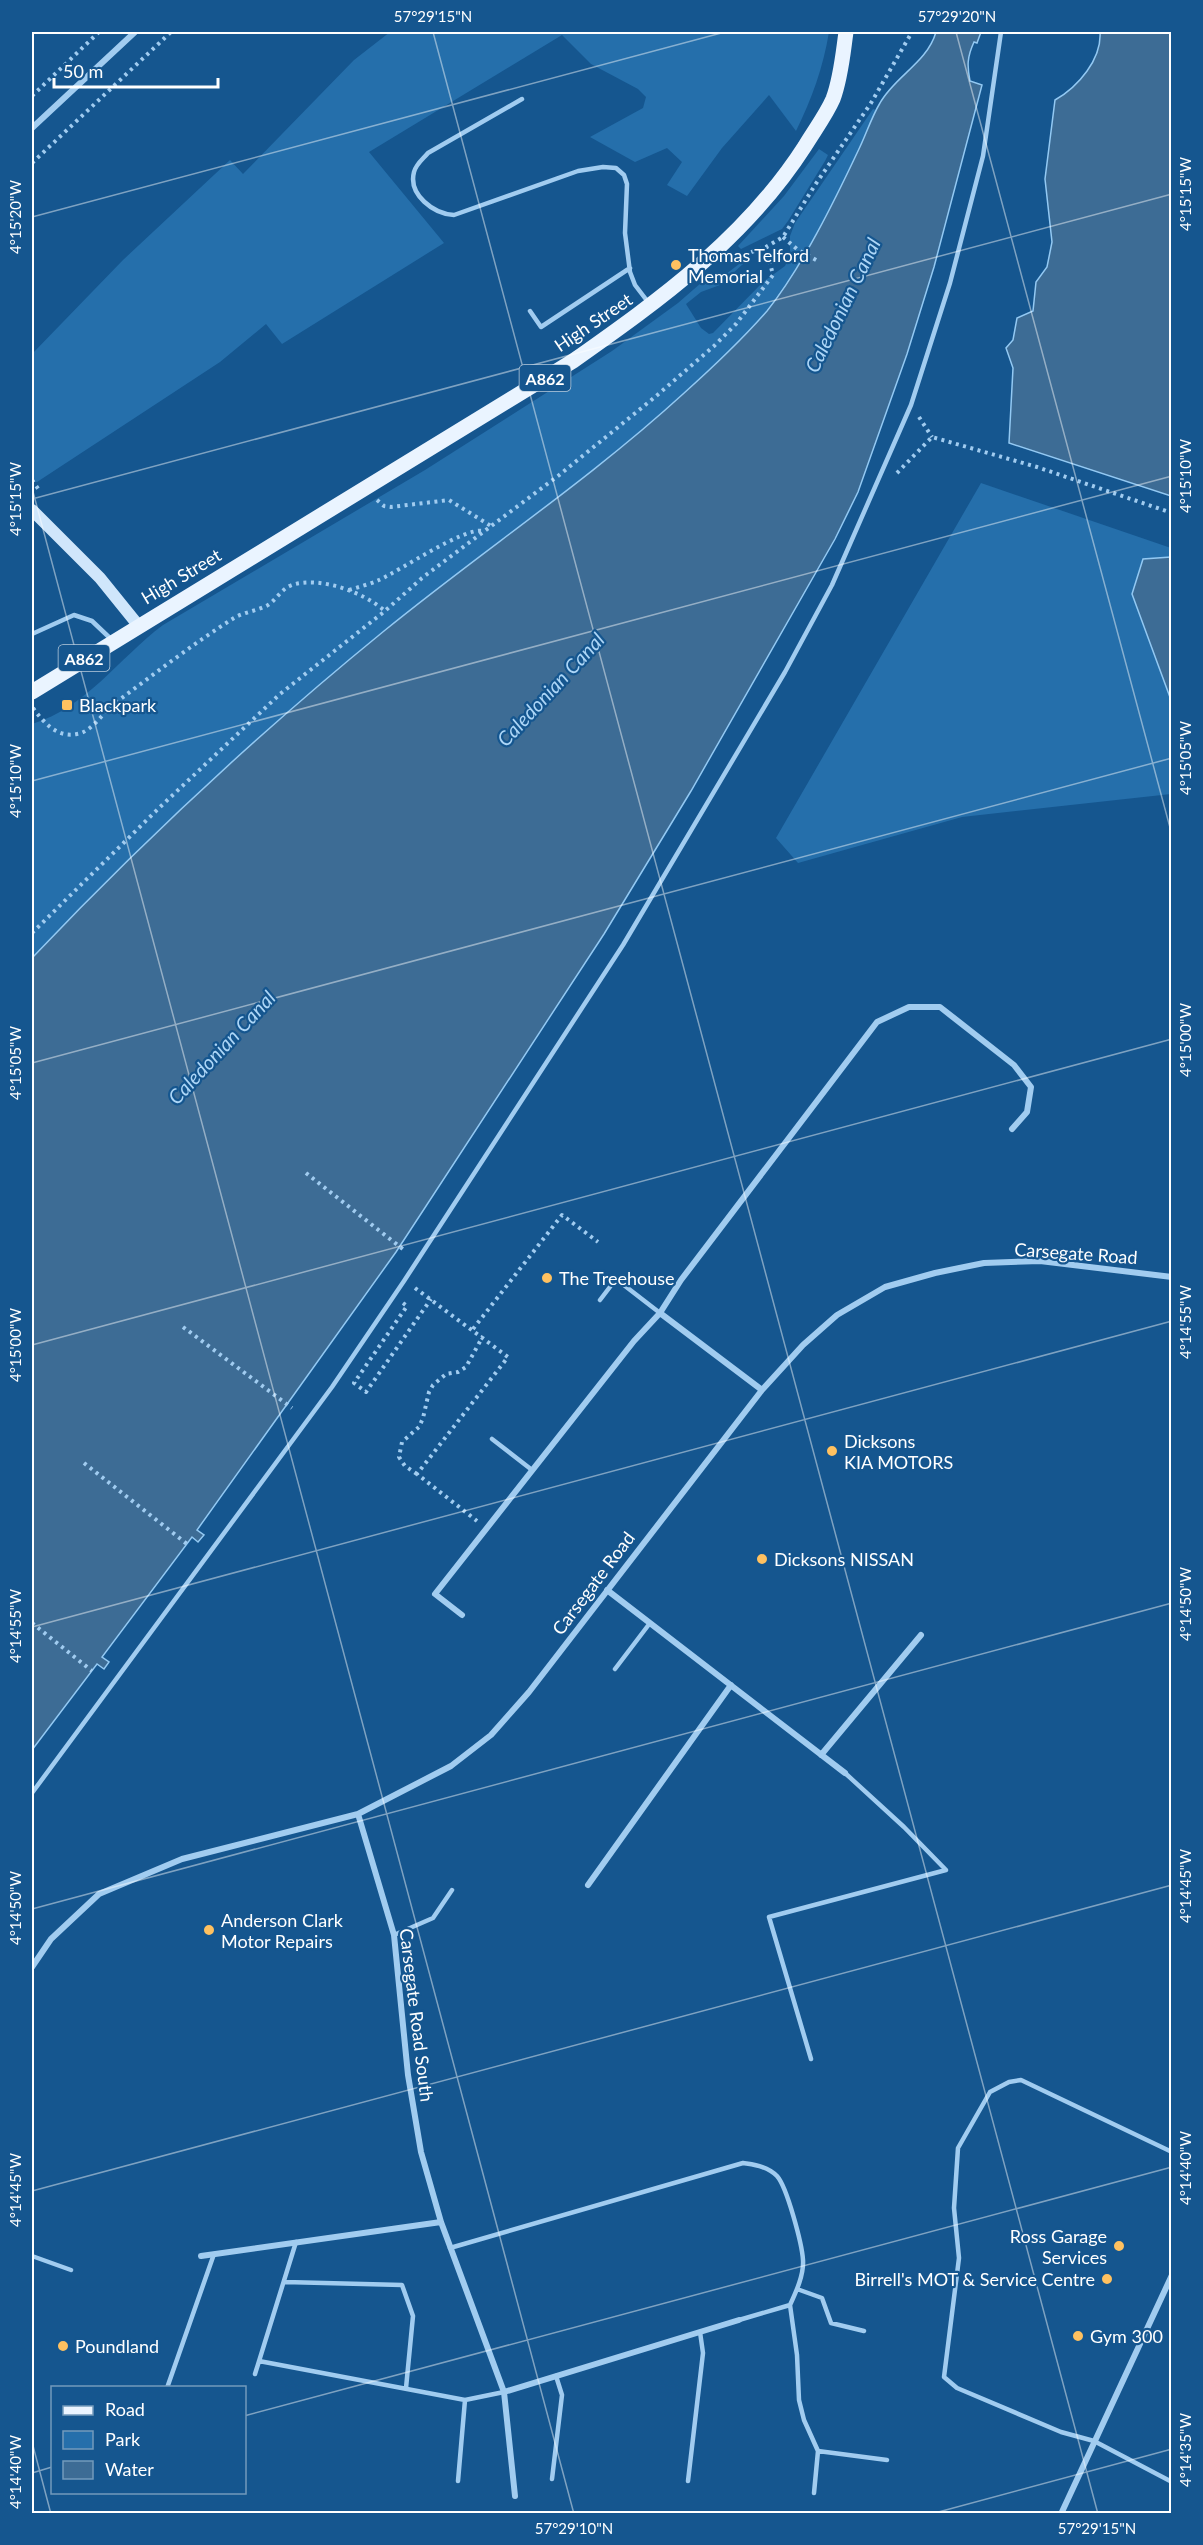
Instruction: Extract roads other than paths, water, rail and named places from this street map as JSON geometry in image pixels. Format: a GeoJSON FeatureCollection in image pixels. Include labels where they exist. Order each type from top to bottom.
{"type":"FeatureCollection","features":[{"type":"Feature","properties":{"kind":"main road","name":"High Street"},"geometry":{"type":"LineString","coordinates":[[138,625],[573,361],[652,306],[707,261],[750,217],[789,171],[833,98],[846,32]]}},
{"type":"Feature","properties":{"kind":"main road","name":"A862"},"geometry":{"type":"LineString","coordinates":[[32,692],[138,625]]}},
{"type":"Feature","properties":{"kind":"street"},"geometry":{"type":"LineString","coordinates":[[32,128],[135,32]]}},
{"type":"Feature","properties":{"kind":"street"},"geometry":{"type":"LineString","coordinates":[[32,510],[100,578],[138,625]]}},
{"type":"Feature","properties":{"kind":"street"},"geometry":{"type":"LineString","coordinates":[[462,1615],[435,1594],[634,1341],[660,1313],[681,1280],[877,1022],[909,1007],[940,1007],[1014,1065],[1031,1087],[1027,1112],[1012,1130]]}},
{"type":"Feature","properties":{"kind":"street","name":"Carsegate Road"},"geometry":{"type":"LineString","coordinates":[[32,1967],[51,1939],[99,1894],[182,1859],[358,1814],[451,1766],[491,1735],[529,1692],[762,1390],[803,1345],[837,1315],[885,1287],[935,1273],[984,1263],[1040,1261],[1172,1277]]}},
{"type":"Feature","properties":{"kind":"street"},"geometry":{"type":"LineString","coordinates":[[660,1313],[762,1390]]}},
{"type":"Feature","properties":{"kind":"street"},"geometry":{"type":"LineString","coordinates":[[607,1590],[845,1773]]}},
{"type":"Feature","properties":{"kind":"street"},"geometry":{"type":"LineString","coordinates":[[821,1755],[921,1635]]}},
{"type":"Feature","properties":{"kind":"street"},"geometry":{"type":"LineString","coordinates":[[588,1885],[731,1685]]}},
{"type":"Feature","properties":{"kind":"street","name":"Carsegate Road South"},"geometry":{"type":"LineString","coordinates":[[358,1814],[394,1935],[408,2075],[421,2151],[441,2222],[504,2392],[515,2496]]}},
{"type":"Feature","properties":{"kind":"street"},"geometry":{"type":"LineString","coordinates":[[201,2256],[441,2222]]}},
{"type":"Feature","properties":{"kind":"street"},"geometry":{"type":"LineString","coordinates":[[1061,2514],[1172,2275]]}},
{"type":"Feature","properties":{"kind":"street"},"geometry":{"type":"LineString","coordinates":[[504,2392],[739,2320]]}},
{"type":"Feature","properties":{"kind":"lane"},"geometry":{"type":"LineString","coordinates":[[32,1793],[332,1387],[623,945],[785,672],[832,585],[911,405],[950,283],[983,156],[1001,32]]}},
{"type":"Feature","properties":{"kind":"lane"},"geometry":{"type":"LineString","coordinates":[[522,99],[428,153],[418,164],[414,173],[414,186],[429,207],[442,214],[454,215],[578,171],[603,167],[616,168],[624,175],[627,184],[625,225],[630,268],[635,285],[652,306]]}},
{"type":"Feature","properties":{"kind":"lane"},"geometry":{"type":"LineString","coordinates":[[530,311],[541,327],[630,268]]}},
{"type":"Feature","properties":{"kind":"lane"},"geometry":{"type":"LineString","coordinates":[[32,634],[74,615],[92,621],[112,641]]}},
{"type":"Feature","properties":{"kind":"lane"},"geometry":{"type":"LineString","coordinates":[[600,1300],[616,1279],[660,1313]]}},
{"type":"Feature","properties":{"kind":"lane"},"geometry":{"type":"LineString","coordinates":[[492,1439],[532,1470]]}},
{"type":"Feature","properties":{"kind":"lane"},"geometry":{"type":"LineString","coordinates":[[615,1670],[650,1623]]}},
{"type":"Feature","properties":{"kind":"lane"},"geometry":{"type":"LineString","coordinates":[[811,2059],[769,1917],[946,1870],[904,1827],[845,1773]]}},
{"type":"Feature","properties":{"kind":"lane"},"geometry":{"type":"LineString","coordinates":[[394,1935],[433,1918],[452,1890]]}},
{"type":"Feature","properties":{"kind":"lane"},"geometry":{"type":"LineString","coordinates":[[1172,2152],[1022,2080],[1009,2082],[990,2092],[958,2148],[954,2208],[959,2258],[944,2377],[957,2388],[968,2393],[1061,2432],[1094,2441],[1172,2482]]}},
{"type":"Feature","properties":{"kind":"lane"},"geometry":{"type":"LineString","coordinates":[[450,2248],[742,2163],[762,2166],[777,2176],[786,2190],[803,2262],[797,2289],[790,2305],[797,2355],[799,2400],[804,2420],[818,2451],[814,2493]]}},
{"type":"Feature","properties":{"kind":"lane"},"geometry":{"type":"LineString","coordinates":[[255,2374],[296,2242]]}},
{"type":"Feature","properties":{"kind":"lane"},"geometry":{"type":"LineString","coordinates":[[168,2386],[214,2254]]}},
{"type":"Feature","properties":{"kind":"lane"},"geometry":{"type":"LineString","coordinates":[[32,2256],[71,2270]]}},
{"type":"Feature","properties":{"kind":"lane"},"geometry":{"type":"LineString","coordinates":[[285,2282],[402,2285],[413,2316],[406,2388]]}},
{"type":"Feature","properties":{"kind":"lane"},"geometry":{"type":"LineString","coordinates":[[797,2289],[822,2298],[831,2323],[864,2331]]}},
{"type":"Feature","properties":{"kind":"lane"},"geometry":{"type":"LineString","coordinates":[[739,2320],[790,2305]]}},
{"type":"Feature","properties":{"kind":"lane"},"geometry":{"type":"LineString","coordinates":[[688,2481],[704,2353],[700,2332]]}},
{"type":"Feature","properties":{"kind":"lane"},"geometry":{"type":"LineString","coordinates":[[259,2361],[465,2400],[504,2392]]}},
{"type":"Feature","properties":{"kind":"lane"},"geometry":{"type":"LineString","coordinates":[[552,2479],[561,2395],[556,2376]]}},
{"type":"Feature","properties":{"kind":"lane"},"geometry":{"type":"LineString","coordinates":[[458,2481],[465,2400]]}},
{"type":"Feature","properties":{"kind":"lane"},"geometry":{"type":"LineString","coordinates":[[818,2451],[887,2460]]}},
{"type":"Feature","properties":{"kind":"water","name":"Caledonian Canal"},"geometry":{"type":"Polygon","coordinates":[[[936,32],[981,32],[977,43],[974,42],[972,47],[968,66],[970,81],[982,85],[934,267],[907,354],[858,492],[835,539],[691,791],[604,934],[396,1252],[197,1530],[204,1535],[198,1542],[192,1537],[102,1657],[109,1662],[104,1669],[97,1664],[32,1750],[32,958],[159,830],[292,708],[421,601],[573,486],[647,426],[737,344],[767,311],[793,275],[849,171],[880,103],[886,93],[926,52],[936,32]]]}},
{"type":"Feature","properties":{"kind":"water"},"geometry":{"type":"Polygon","coordinates":[[[1100,32],[1171,32],[1171,496],[1009,443],[1013,368],[1006,348],[1013,340],[1017,318],[1033,311],[1036,282],[1047,267],[1052,242],[1045,179],[1055,100],[1080,80],[1093,62],[1100,42],[1100,32]]]}},
{"type":"Feature","properties":{"kind":"water"},"geometry":{"type":"Polygon","coordinates":[[[1172,557],[1171,700],[1132,594],[1143,559],[1172,557]]]}},
{"type":"Feature","properties":{"kind":"place","name":"Thomas Telford Memorial"},"geometry":{"type":"Point","coordinates":[676,265]}},
{"type":"Feature","properties":{"kind":"place","name":"Blackpark"},"geometry":{"type":"Point","coordinates":[67,705]}},
{"type":"Feature","properties":{"kind":"place","name":"The Treehouse"},"geometry":{"type":"Point","coordinates":[547,1278]}},
{"type":"Feature","properties":{"kind":"place","name":"Dicksons KIA MOTORS"},"geometry":{"type":"Point","coordinates":[832,1451]}},
{"type":"Feature","properties":{"kind":"place","name":"Dicksons NISSAN"},"geometry":{"type":"Point","coordinates":[762,1559]}},
{"type":"Feature","properties":{"kind":"place","name":"Anderson Clark Motor Repairs"},"geometry":{"type":"Point","coordinates":[209,1930]}},
{"type":"Feature","properties":{"kind":"place","name":"Ross Garage Services"},"geometry":{"type":"Point","coordinates":[1119,2246]}},
{"type":"Feature","properties":{"kind":"place","name":"Birrell's MOT & Service Centre"},"geometry":{"type":"Point","coordinates":[1107,2279]}},
{"type":"Feature","properties":{"kind":"place","name":"Gym 300"},"geometry":{"type":"Point","coordinates":[1078,2336]}},
{"type":"Feature","properties":{"kind":"place","name":"Poundland"},"geometry":{"type":"Point","coordinates":[63,2346]}}]}
